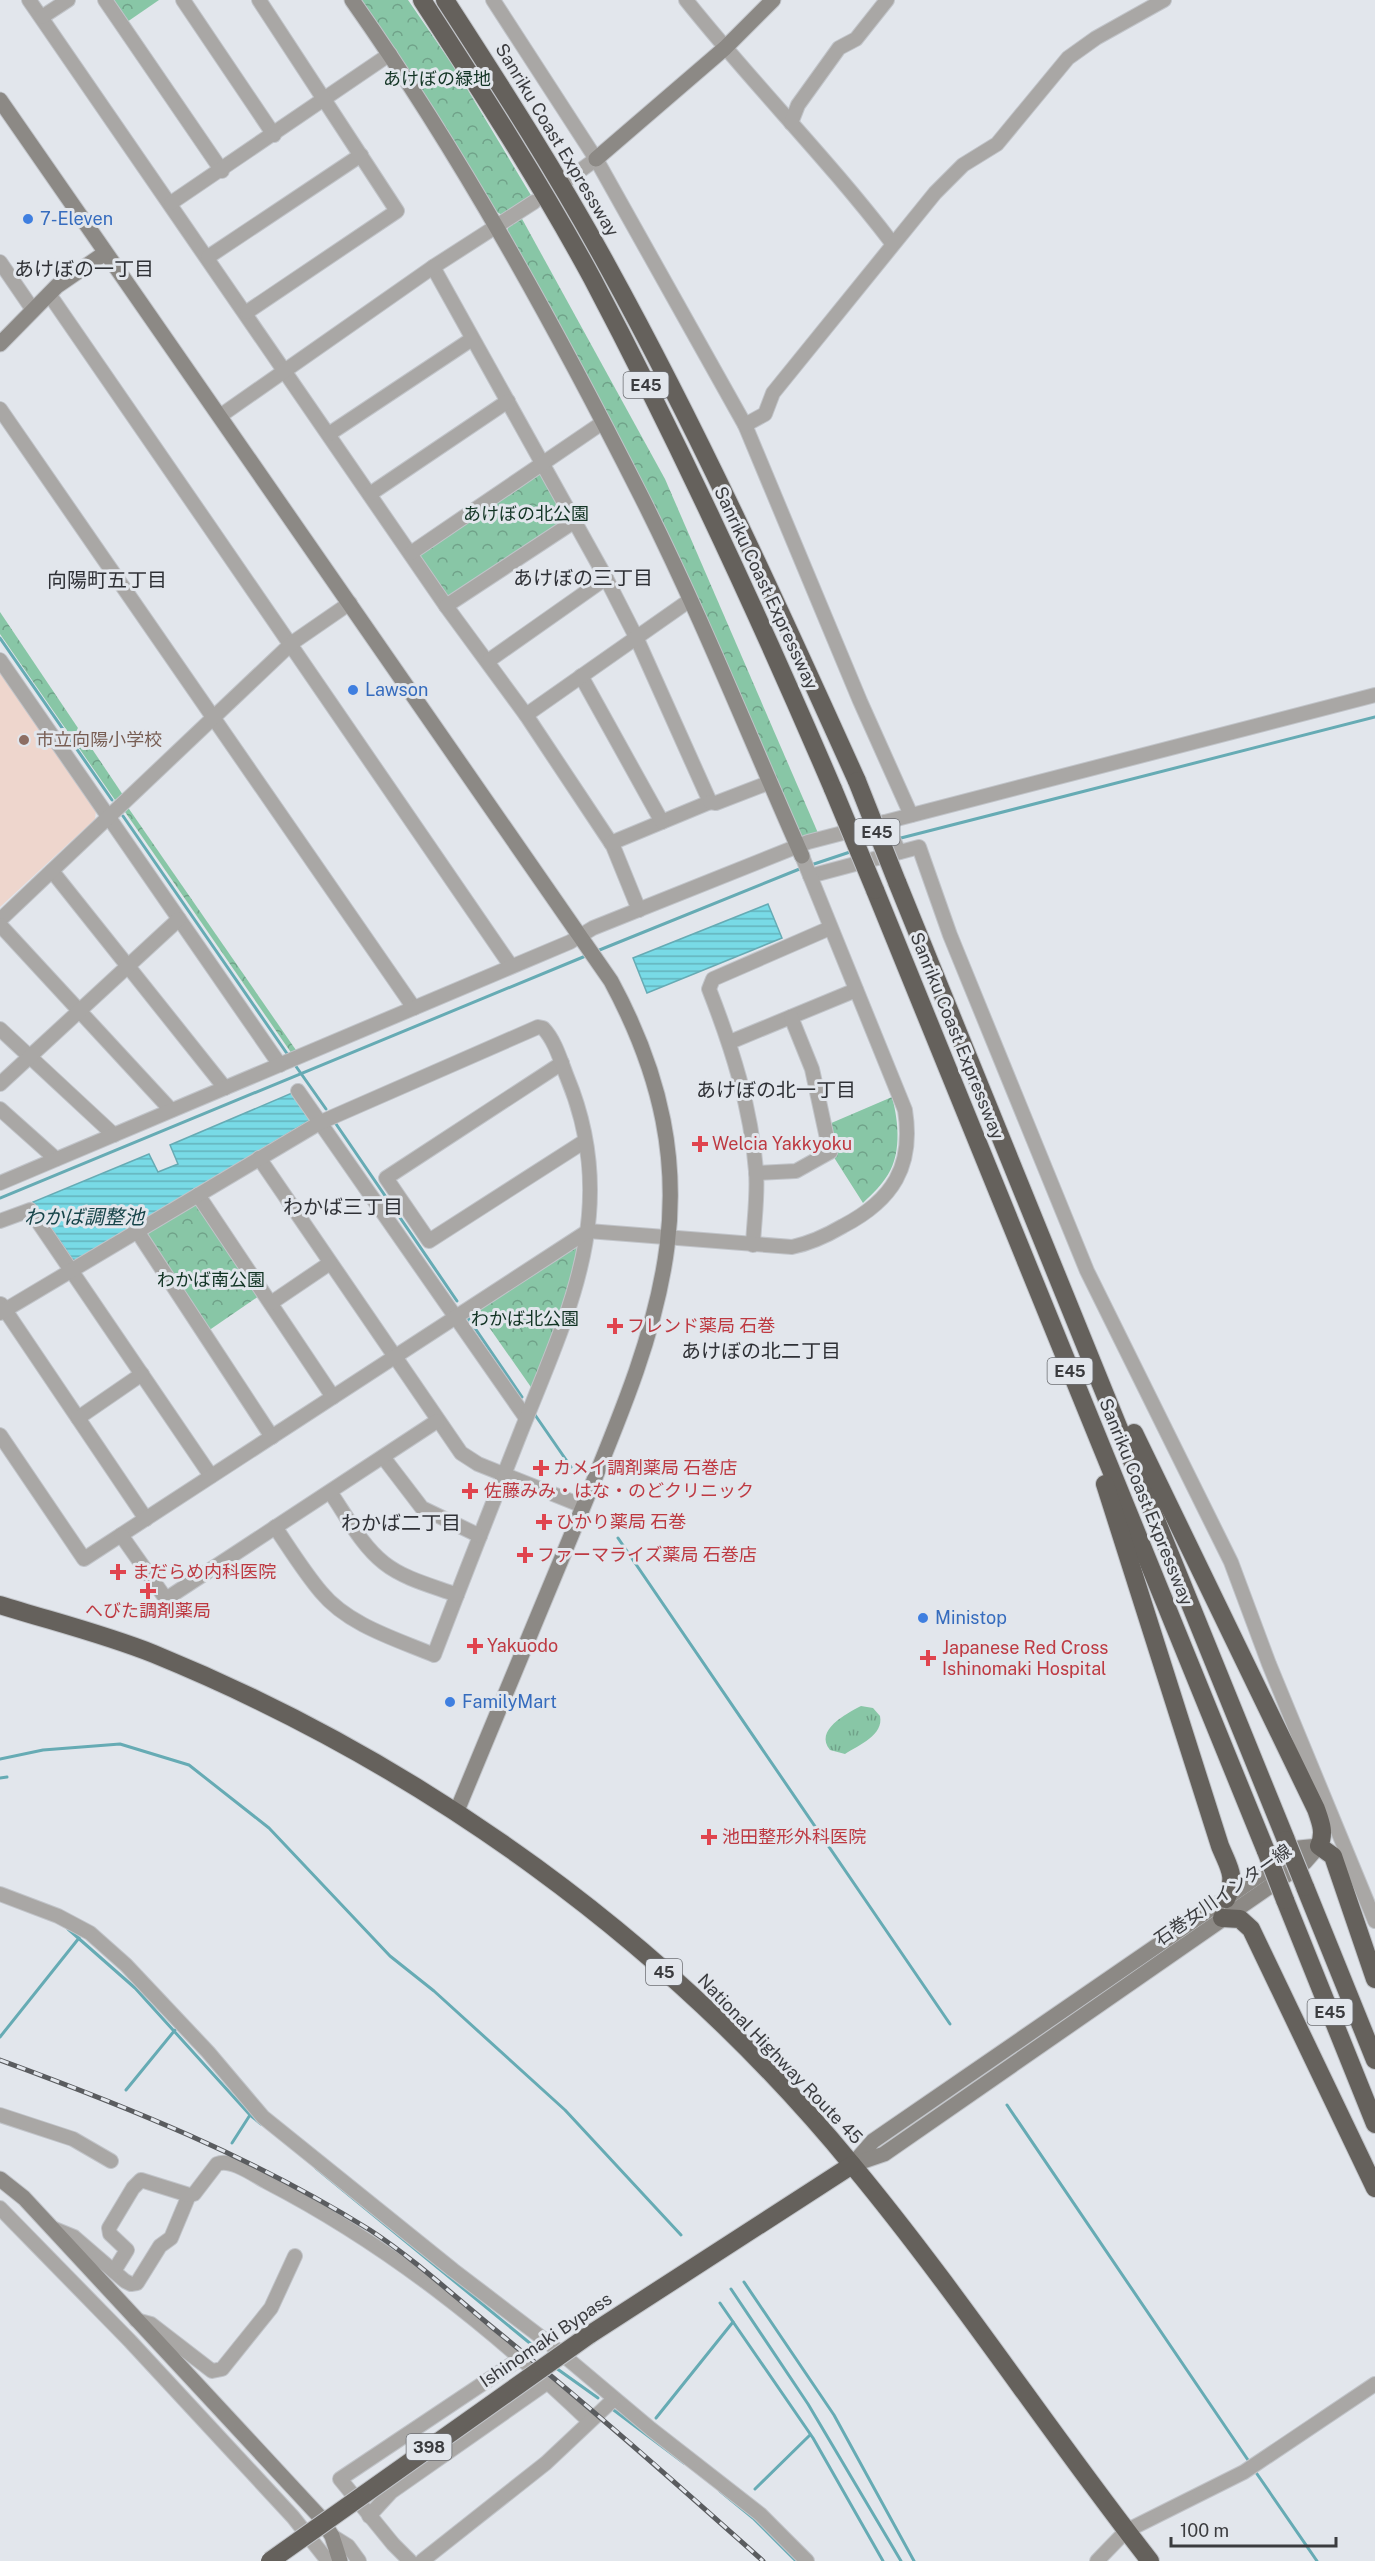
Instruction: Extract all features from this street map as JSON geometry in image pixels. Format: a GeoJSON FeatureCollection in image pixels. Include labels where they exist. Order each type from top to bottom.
{"type":"FeatureCollection","features":[{"type":"Feature","properties":{"kind":"highway","name":"Sanriku Coast Expressway"},"geometry":{"type":"LineString","coordinates":[[422,0],[542,189],[602,297],[740,578],[875,890],[1375,2124]]}},
{"type":"Feature","properties":{"kind":"highway","name":"Sanriku Coast Expressway"},"geometry":{"type":"LineString","coordinates":[[445,0],[556,175],[646,339],[764,577],[856,781],[1375,2060]]}},
{"type":"Feature","properties":{"kind":"highway"},"geometry":{"type":"LineString","coordinates":[[1031,1211],[1164,1500],[1316,1809],[1322,1826],[1323,1838],[1319,1846],[1333,1856],[1375,1978]]}},
{"type":"Feature","properties":{"kind":"highway"},"geometry":{"type":"LineString","coordinates":[[1068,1366],[1213,1824],[1232,1874],[1233,1885],[1226,1899]]}},
{"type":"Feature","properties":{"kind":"highway","name":"National Highway Route 45"},"geometry":{"type":"LineString","coordinates":[[0,1605],[150,1653],[271,1706],[386,1768],[456,1813],[590,1909],[683,1988],[767,2072],[852,2165],[1150,2561]]}},
{"type":"Feature","properties":{"kind":"highway"},"geometry":{"type":"LineString","coordinates":[[1222,1918],[1240,1919],[1251,1929],[1375,2188]]}},
{"type":"Feature","properties":{"kind":"highway","name":"Ishinomaki Bypass"},"geometry":{"type":"LineString","coordinates":[[270,2561],[589,2335],[852,2165]]}},
{"type":"Feature","properties":{"kind":"street"},"geometry":{"type":"LineString","coordinates":[[29,0],[247,312],[446,606],[526,715],[611,843],[639,910]]}},
{"type":"Feature","properties":{"kind":"street"},"geometry":{"type":"LineString","coordinates":[[42,17],[68,0]]}},
{"type":"Feature","properties":{"kind":"street"},"geometry":{"type":"LineString","coordinates":[[105,0],[222,171]]}},
{"type":"Feature","properties":{"kind":"street"},"geometry":{"type":"LineString","coordinates":[[183,0],[274,135]]}},
{"type":"Feature","properties":{"kind":"street"},"geometry":{"type":"LineString","coordinates":[[247,312],[397,211],[258,0]]}},
{"type":"Feature","properties":{"kind":"street"},"geometry":{"type":"LineString","coordinates":[[0,1435],[84,1559],[588,1232],[792,1247],[812,1243],[872,1209],[889,1192],[902,1170],[907,1152],[909,1130],[906,1110],[804,862],[690,600],[641,497],[496,227],[390,54],[352,0]]}},
{"type":"Feature","properties":{"kind":"street"},"geometry":{"type":"LineString","coordinates":[[493,0],[596,159],[745,425],[860,701],[911,815]]}},
{"type":"Feature","properties":{"kind":"street"},"geometry":{"type":"LineString","coordinates":[[686,0],[724,48],[791,123],[892,243]]}},
{"type":"Feature","properties":{"kind":"street"},"geometry":{"type":"LineString","coordinates":[[570,178],[596,159],[724,48],[773,0]]}},
{"type":"Feature","properties":{"kind":"street"},"geometry":{"type":"LineString","coordinates":[[791,123],[798,105],[839,48],[856,39],[887,0]]}},
{"type":"Feature","properties":{"kind":"street"},"geometry":{"type":"LineString","coordinates":[[745,425],[765,414],[773,393],[892,243],[963,165],[997,144],[1068,58],[1164,0]]}},
{"type":"Feature","properties":{"kind":"street"},"geometry":{"type":"LineString","coordinates":[[171,203],[222,171],[390,54]]}},
{"type":"Feature","properties":{"kind":"street"},"geometry":{"type":"LineString","coordinates":[[0,100],[585,941],[634,1024],[660,1100],[665,1122],[670,1180],[670,1237],[662,1288],[647,1341],[583,1506],[456,1813]]}},
{"type":"Feature","properties":{"kind":"street"},"geometry":{"type":"LineString","coordinates":[[208,257],[361,155]]}},
{"type":"Feature","properties":{"kind":"street"},"geometry":{"type":"LineString","coordinates":[[220,416],[433,267],[534,202]]}},
{"type":"Feature","properties":{"kind":"street"},"geometry":{"type":"LineString","coordinates":[[0,344],[49,294],[105,253]]}},
{"type":"Feature","properties":{"kind":"street"},"geometry":{"type":"LineString","coordinates":[[0,262],[33,310]]}},
{"type":"Feature","properties":{"kind":"street"},"geometry":{"type":"LineString","coordinates":[[433,267],[606,578],[637,639],[710,802]]}},
{"type":"Feature","properties":{"kind":"street"},"geometry":{"type":"LineString","coordinates":[[49,294],[229,558],[292,644],[511,966]]}},
{"type":"Feature","properties":{"kind":"street"},"geometry":{"type":"LineString","coordinates":[[329,434],[472,339]]}},
{"type":"Feature","properties":{"kind":"street"},"geometry":{"type":"LineString","coordinates":[[370,494],[508,401]]}},
{"type":"Feature","properties":{"kind":"street"},"geometry":{"type":"LineString","coordinates":[[0,409],[414,1008]]}},
{"type":"Feature","properties":{"kind":"street"},"geometry":{"type":"LineString","coordinates":[[411,553],[602,423]]}},
{"type":"Feature","properties":{"kind":"street"},"geometry":{"type":"LineString","coordinates":[[446,606],[576,521]]}},
{"type":"Feature","properties":{"kind":"street"},"geometry":{"type":"LineString","coordinates":[[488,661],[606,578]]}},
{"type":"Feature","properties":{"kind":"street"},"geometry":{"type":"LineString","coordinates":[[526,715],[690,600]]}},
{"type":"Feature","properties":{"kind":"street"},"geometry":{"type":"LineString","coordinates":[[0,920],[292,644],[350,603]]}},
{"type":"Feature","properties":{"kind":"street"},"geometry":{"type":"LineString","coordinates":[[0,660],[280,1065]]}},
{"type":"Feature","properties":{"kind":"street"},"geometry":{"type":"LineString","coordinates":[[581,676],[662,822]]}},
{"type":"Feature","properties":{"kind":"street"},"geometry":{"type":"LineString","coordinates":[[0,1183],[511,966],[585,941],[639,910],[804,862],[885,822],[1375,695]]}},
{"type":"Feature","properties":{"kind":"street"},"geometry":{"type":"LineString","coordinates":[[611,843],[710,802],[716,804],[768,783]]}},
{"type":"Feature","properties":{"kind":"street"},"geometry":{"type":"LineString","coordinates":[[885,822],[899,852]]}},
{"type":"Feature","properties":{"kind":"street"},"geometry":{"type":"LineString","coordinates":[[804,862],[899,852],[919,847],[950,935],[1088,1270],[1231,1562],[1269,1664],[1375,1921]]}},
{"type":"Feature","properties":{"kind":"street"},"geometry":{"type":"LineString","coordinates":[[52,871],[225,1088]]}},
{"type":"Feature","properties":{"kind":"street"},"geometry":{"type":"LineString","coordinates":[[0,1084],[180,919]]}},
{"type":"Feature","properties":{"kind":"street"},"geometry":{"type":"LineString","coordinates":[[0,925],[171,1110]]}},
{"type":"Feature","properties":{"kind":"street"},"geometry":{"type":"LineString","coordinates":[[753,1245],[756,1173],[747,1105],[730,1042],[709,989],[713,980],[830,928]]}},
{"type":"Feature","properties":{"kind":"street"},"geometry":{"type":"LineString","coordinates":[[730,1042],[856,990]]}},
{"type":"Feature","properties":{"kind":"street"},"geometry":{"type":"LineString","coordinates":[[756,1173],[796,1171],[830,1152],[812,1069],[791,1017]]}},
{"type":"Feature","properties":{"kind":"street"},"geometry":{"type":"LineString","coordinates":[[146,1519],[2,1309],[321,1122],[538,1027],[546,1030],[572,1088],[585,1141],[591,1197],[588,1232],[578,1286],[434,1654],[375,1630],[337,1608],[321,1593],[275,1527]]}},
{"type":"Feature","properties":{"kind":"street"},"geometry":{"type":"LineString","coordinates":[[0,1029],[114,1135]]}},
{"type":"Feature","properties":{"kind":"street"},"geometry":{"type":"LineString","coordinates":[[562,1063],[386,1178],[429,1241],[585,1141]]}},
{"type":"Feature","properties":{"kind":"street"},"geometry":{"type":"LineString","coordinates":[[298,1091],[526,1418]]}},
{"type":"Feature","properties":{"kind":"street"},"geometry":{"type":"LineString","coordinates":[[0,1109],[56,1159]]}},
{"type":"Feature","properties":{"kind":"street"},"geometry":{"type":"LineString","coordinates":[[259,1158],[461,1454],[504,1475],[583,1506]]}},
{"type":"Feature","properties":{"kind":"street"},"geometry":{"type":"LineString","coordinates":[[198,1195],[333,1397]]}},
{"type":"Feature","properties":{"kind":"street"},"geometry":{"type":"LineString","coordinates":[[0,1221],[30,1210],[211,1476]]}},
{"type":"Feature","properties":{"kind":"street"},"geometry":{"type":"LineString","coordinates":[[137,1231],[272,1437]]}},
{"type":"Feature","properties":{"kind":"street"},"geometry":{"type":"LineString","coordinates":[[271,1303],[330,1263]]}},
{"type":"Feature","properties":{"kind":"street"},"geometry":{"type":"LineString","coordinates":[[78,1418],[142,1374]]}},
{"type":"Feature","properties":{"kind":"street"},"geometry":{"type":"LineString","coordinates":[[121,1535],[166,1599],[437,1421]]}},
{"type":"Feature","properties":{"kind":"street"},"geometry":{"type":"LineString","coordinates":[[383,1457],[422,1508],[480,1536]]}},
{"type":"Feature","properties":{"kind":"street"},"geometry":{"type":"LineString","coordinates":[[330,1492],[362,1539],[384,1563],[404,1575],[457,1595]]}},
{"type":"Feature","properties":{"kind":"street","name":"石巻女川インター線"},"geometry":{"type":"LineString","coordinates":[[852,2165],[873,2141],[1299,1848],[1319,1846]]}},
{"type":"Feature","properties":{"kind":"street","name":"石巻女川インター線"},"geometry":{"type":"LineString","coordinates":[[852,2165],[884,2154],[1305,1862],[1319,1846]]}},
{"type":"Feature","properties":{"kind":"street"},"geometry":{"type":"LineString","coordinates":[[0,1894],[58,1916],[90,1933],[126,1965],[208,2052],[263,2117],[453,2270],[550,2343],[614,2399],[760,2514],[807,2561]]}},
{"type":"Feature","properties":{"kind":"street"},"geometry":{"type":"LineString","coordinates":[[0,2115],[73,2139],[111,2161]]}},
{"type":"Feature","properties":{"kind":"street"},"geometry":{"type":"LineString","coordinates":[[114,2271],[127,2250],[110,2234],[109,2228],[133,2188],[141,2180],[189,2195],[194,2194],[211,2170],[222,2162],[248,2171],[371,2242],[441,2291],[549,2382],[589,2421]]}},
{"type":"Feature","properties":{"kind":"street"},"geometry":{"type":"LineString","coordinates":[[0,2179],[24,2198],[320,2517],[332,2536],[340,2561]]}},
{"type":"Feature","properties":{"kind":"street"},"geometry":{"type":"LineString","coordinates":[[52,2228],[74,2237],[131,2284],[137,2283],[160,2246],[171,2238],[189,2195]]}},
{"type":"Feature","properties":{"kind":"street"},"geometry":{"type":"LineString","coordinates":[[0,2208],[130,2341],[293,2517],[328,2561]]}},
{"type":"Feature","properties":{"kind":"street"},"geometry":{"type":"LineString","coordinates":[[136,2320],[151,2324],[212,2371],[222,2369],[271,2308],[295,2256]]}},
{"type":"Feature","properties":{"kind":"street"},"geometry":{"type":"LineString","coordinates":[[410,2561],[369,2516],[340,2479],[520,2358]]}},
{"type":"Feature","properties":{"kind":"street"},"geometry":{"type":"LineString","coordinates":[[369,2516],[391,2492],[549,2382]]}},
{"type":"Feature","properties":{"kind":"street"},"geometry":{"type":"LineString","coordinates":[[1097,2561],[1126,2531],[1252,2466],[1375,2384]]}},
{"type":"Feature","properties":{"kind":"street"},"geometry":{"type":"LineString","coordinates":[[422,2561],[546,2463],[614,2399]]}},
{"type":"Feature","properties":{"kind":"street"},"geometry":{"type":"LineString","coordinates":[[332,2536],[348,2546],[359,2561]]}},
{"type":"Feature","properties":{"kind":"shaded area","name":"市立向陽小学校"},"geometry":{"type":"Polygon","coordinates":[[[0,670],[96,810],[95,819],[0,907],[0,670]]]}},
{"type":"Feature","properties":{"kind":"green space"},"geometry":{"type":"Polygon","coordinates":[[[111,0],[159,0],[127,22],[111,0]]]}},
{"type":"Feature","properties":{"kind":"green space","name":"あけぼの緑地"},"geometry":{"type":"Polygon","coordinates":[[[359,0],[408,0],[454,67],[532,197],[502,215],[493,210],[359,0]]]}},
{"type":"Feature","properties":{"kind":"green space"},"geometry":{"type":"Polygon","coordinates":[[[521,217],[665,479],[818,833],[804,837],[798,834],[506,233],[509,226],[521,217]]]}},
{"type":"Feature","properties":{"kind":"green space","name":"あけぼの北公園"},"geometry":{"type":"Polygon","coordinates":[[[543,463],[575,521],[446,606],[411,553],[543,463]]]}},
{"type":"Feature","properties":{"kind":"green space"},"geometry":{"type":"Polygon","coordinates":[[[0,612],[123,795],[115,800],[0,634],[0,612]]]}},
{"type":"Feature","properties":{"kind":"green space"},"geometry":{"type":"Polygon","coordinates":[[[127,806],[298,1053],[292,1054],[123,809],[127,806]]]}},
{"type":"Feature","properties":{"kind":"green space"},"geometry":{"type":"Polygon","coordinates":[[[892,1097],[897,1129],[897,1150],[894,1161],[883,1182],[863,1203],[835,1159],[829,1124],[892,1097]]]}},
{"type":"Feature","properties":{"kind":"green space","name":"わかば南公園"},"geometry":{"type":"Polygon","coordinates":[[[193,1204],[197,1206],[259,1296],[208,1331],[146,1233],[193,1204]]]}},
{"type":"Feature","properties":{"kind":"green space","name":"わかば北公園"},"geometry":{"type":"Polygon","coordinates":[[[577,1244],[581,1247],[574,1281],[533,1390],[477,1310],[577,1244]]]}},
{"type":"Feature","properties":{"kind":"green space"},"geometry":{"type":"Polygon","coordinates":[[[861,1706],[873,1708],[880,1716],[878,1729],[869,1739],[845,1754],[830,1750],[826,1743],[829,1729],[840,1718],[861,1706]]]}},
{"type":"Feature","properties":{"kind":"water"},"geometry":{"type":"Polygon","coordinates":[[[768,904],[782,938],[647,993],[633,958],[768,904]]]}},
{"type":"Feature","properties":{"kind":"water","name":"わかば調整池"},"geometry":{"type":"Polygon","coordinates":[[[292,1093],[312,1116],[309,1121],[77,1260],[72,1259],[33,1202],[149,1154],[158,1172],[178,1164],[170,1145],[292,1093]]]}},
{"type":"Feature","properties":{"kind":"waterway"},"geometry":{"type":"LineString","coordinates":[[0,638],[112,800]]}},
{"type":"Feature","properties":{"kind":"waterway"},"geometry":{"type":"LineString","coordinates":[[897,839],[1375,717]]}},
{"type":"Feature","properties":{"kind":"waterway"},"geometry":{"type":"LineString","coordinates":[[123,816],[288,1055]]}},
{"type":"Feature","properties":{"kind":"waterway"},"geometry":{"type":"LineString","coordinates":[[811,865],[853,851]]}},
{"type":"Feature","properties":{"kind":"waterway"},"geometry":{"type":"LineString","coordinates":[[597,951],[802,868]]}},
{"type":"Feature","properties":{"kind":"waterway"},"geometry":{"type":"LineString","coordinates":[[0,1198],[588,955]]}},
{"type":"Feature","properties":{"kind":"waterway"},"geometry":{"type":"LineString","coordinates":[[295,1065],[326,1109]]}},
{"type":"Feature","properties":{"kind":"waterway"},"geometry":{"type":"LineString","coordinates":[[334,1121],[457,1301]]}},
{"type":"Feature","properties":{"kind":"waterway"},"geometry":{"type":"LineString","coordinates":[[466,1315],[522,1397]]}},
{"type":"Feature","properties":{"kind":"waterway"},"geometry":{"type":"LineString","coordinates":[[533,1412],[571,1467]]}},
{"type":"Feature","properties":{"kind":"waterway"},"geometry":{"type":"LineString","coordinates":[[618,1538],[950,2024]]}},
{"type":"Feature","properties":{"kind":"waterway"},"geometry":{"type":"LineString","coordinates":[[0,1759],[43,1750],[120,1744],[189,1765],[269,1828],[390,1956],[434,1991],[565,2110],[681,2235]]}},
{"type":"Feature","properties":{"kind":"waterway"},"geometry":{"type":"LineString","coordinates":[[0,1778],[7,1777]]}},
{"type":"Feature","properties":{"kind":"waterway"},"geometry":{"type":"LineString","coordinates":[[68,1929],[135,1988],[250,2115],[261,2124]]}},
{"type":"Feature","properties":{"kind":"waterway"},"geometry":{"type":"LineString","coordinates":[[0,2037],[79,1938]]}},
{"type":"Feature","properties":{"kind":"waterway"},"geometry":{"type":"LineString","coordinates":[[126,2090],[175,2030]]}},
{"type":"Feature","properties":{"kind":"waterway"},"geometry":{"type":"LineString","coordinates":[[1007,2105],[1250,2463]]}},
{"type":"Feature","properties":{"kind":"waterway"},"geometry":{"type":"LineString","coordinates":[[232,2143],[250,2115]]}},
{"type":"Feature","properties":{"kind":"waterway"},"geometry":{"type":"LineString","coordinates":[[316,2168],[537,2349]]}},
{"type":"Feature","properties":{"kind":"waterway"},"geometry":{"type":"LineString","coordinates":[[744,2282],[834,2415],[914,2561]]}},
{"type":"Feature","properties":{"kind":"waterway"},"geometry":{"type":"LineString","coordinates":[[731,2289],[808,2404],[901,2561]]}},
{"type":"Feature","properties":{"kind":"waterway"},"geometry":{"type":"LineString","coordinates":[[720,2303],[813,2438],[883,2561]]}},
{"type":"Feature","properties":{"kind":"waterway"},"geometry":{"type":"LineString","coordinates":[[656,2418],[733,2322]]}},
{"type":"Feature","properties":{"kind":"waterway"},"geometry":{"type":"LineString","coordinates":[[556,2368],[598,2398]]}},
{"type":"Feature","properties":{"kind":"waterway"},"geometry":{"type":"LineString","coordinates":[[611,2408],[684,2463]]}},
{"type":"Feature","properties":{"kind":"waterway"},"geometry":{"type":"LineString","coordinates":[[755,2489],[810,2435]]}},
{"type":"Feature","properties":{"kind":"waterway"},"geometry":{"type":"LineString","coordinates":[[1255,2471],[1317,2561]]}},
{"type":"Feature","properties":{"kind":"waterway"},"geometry":{"type":"LineString","coordinates":[[720,2491],[753,2518],[796,2561]]}},
{"type":"Feature","properties":{"kind":"railway"},"geometry":{"type":"LineString","coordinates":[[0,2060],[189,2135],[281,2179],[370,2230],[417,2265],[562,2385],[763,2561]]}},
{"type":"Feature","properties":{"kind":"place","name":"7-Eleven"},"geometry":{"type":"Point","coordinates":[28,219]}},
{"type":"Feature","properties":{"kind":"place","name":"Lawson"},"geometry":{"type":"Point","coordinates":[353,690]}},
{"type":"Feature","properties":{"kind":"place","name":"市立向陽小学校"},"geometry":{"type":"Point","coordinates":[24,740]}},
{"type":"Feature","properties":{"kind":"place","name":"Welcia Yakkyoku"},"geometry":{"type":"Point","coordinates":[700,1144]}},
{"type":"Feature","properties":{"kind":"place","name":"フレンド薬局 石巻"},"geometry":{"type":"Point","coordinates":[615,1326]}},
{"type":"Feature","properties":{"kind":"place","name":"カメイ調剤薬局 石巻店"},"geometry":{"type":"Point","coordinates":[541,1468]}},
{"type":"Feature","properties":{"kind":"place","name":"佐藤みみ・はな・のどクリニック"},"geometry":{"type":"Point","coordinates":[470,1491]}},
{"type":"Feature","properties":{"kind":"place","name":"ひかり薬局 石巻"},"geometry":{"type":"Point","coordinates":[544,1522]}},
{"type":"Feature","properties":{"kind":"place","name":"ファーマライズ薬局 石巻店"},"geometry":{"type":"Point","coordinates":[525,1555]}},
{"type":"Feature","properties":{"kind":"place","name":"まだらめ内科医院"},"geometry":{"type":"Point","coordinates":[118,1572]}},
{"type":"Feature","properties":{"kind":"place","name":"へびた調剤薬局"},"geometry":{"type":"Point","coordinates":[148,1591]}},
{"type":"Feature","properties":{"kind":"place","name":"Ministop"},"geometry":{"type":"Point","coordinates":[923,1618]}},
{"type":"Feature","properties":{"kind":"place","name":"Yakuodo"},"geometry":{"type":"Point","coordinates":[475,1646]}},
{"type":"Feature","properties":{"kind":"place","name":"Japanese Red Cross Ishinomaki Hospital"},"geometry":{"type":"Point","coordinates":[928,1658]}},
{"type":"Feature","properties":{"kind":"place","name":"FamilyMart"},"geometry":{"type":"Point","coordinates":[450,1702]}},
{"type":"Feature","properties":{"kind":"place","name":"池田整形外科医院"},"geometry":{"type":"Point","coordinates":[709,1837]}},
{"type":"Feature","properties":{"kind":"district","name":"あけぼの一丁目"},"geometry":{"type":"Point","coordinates":[84,269]}},
{"type":"Feature","properties":{"kind":"district","name":"あけぼの三丁目"},"geometry":{"type":"Point","coordinates":[583,578]}},
{"type":"Feature","properties":{"kind":"district","name":"向陽町五丁目"},"geometry":{"type":"Point","coordinates":[107,580]}},
{"type":"Feature","properties":{"kind":"district","name":"あけぼの北一丁目"},"geometry":{"type":"Point","coordinates":[776,1090]}},
{"type":"Feature","properties":{"kind":"district","name":"わかば三丁目"},"geometry":{"type":"Point","coordinates":[343,1207]}},
{"type":"Feature","properties":{"kind":"district","name":"あけぼの北二丁目"},"geometry":{"type":"Point","coordinates":[761,1351]}},
{"type":"Feature","properties":{"kind":"district","name":"わかば二丁目"},"geometry":{"type":"Point","coordinates":[401,1523]}}]}
